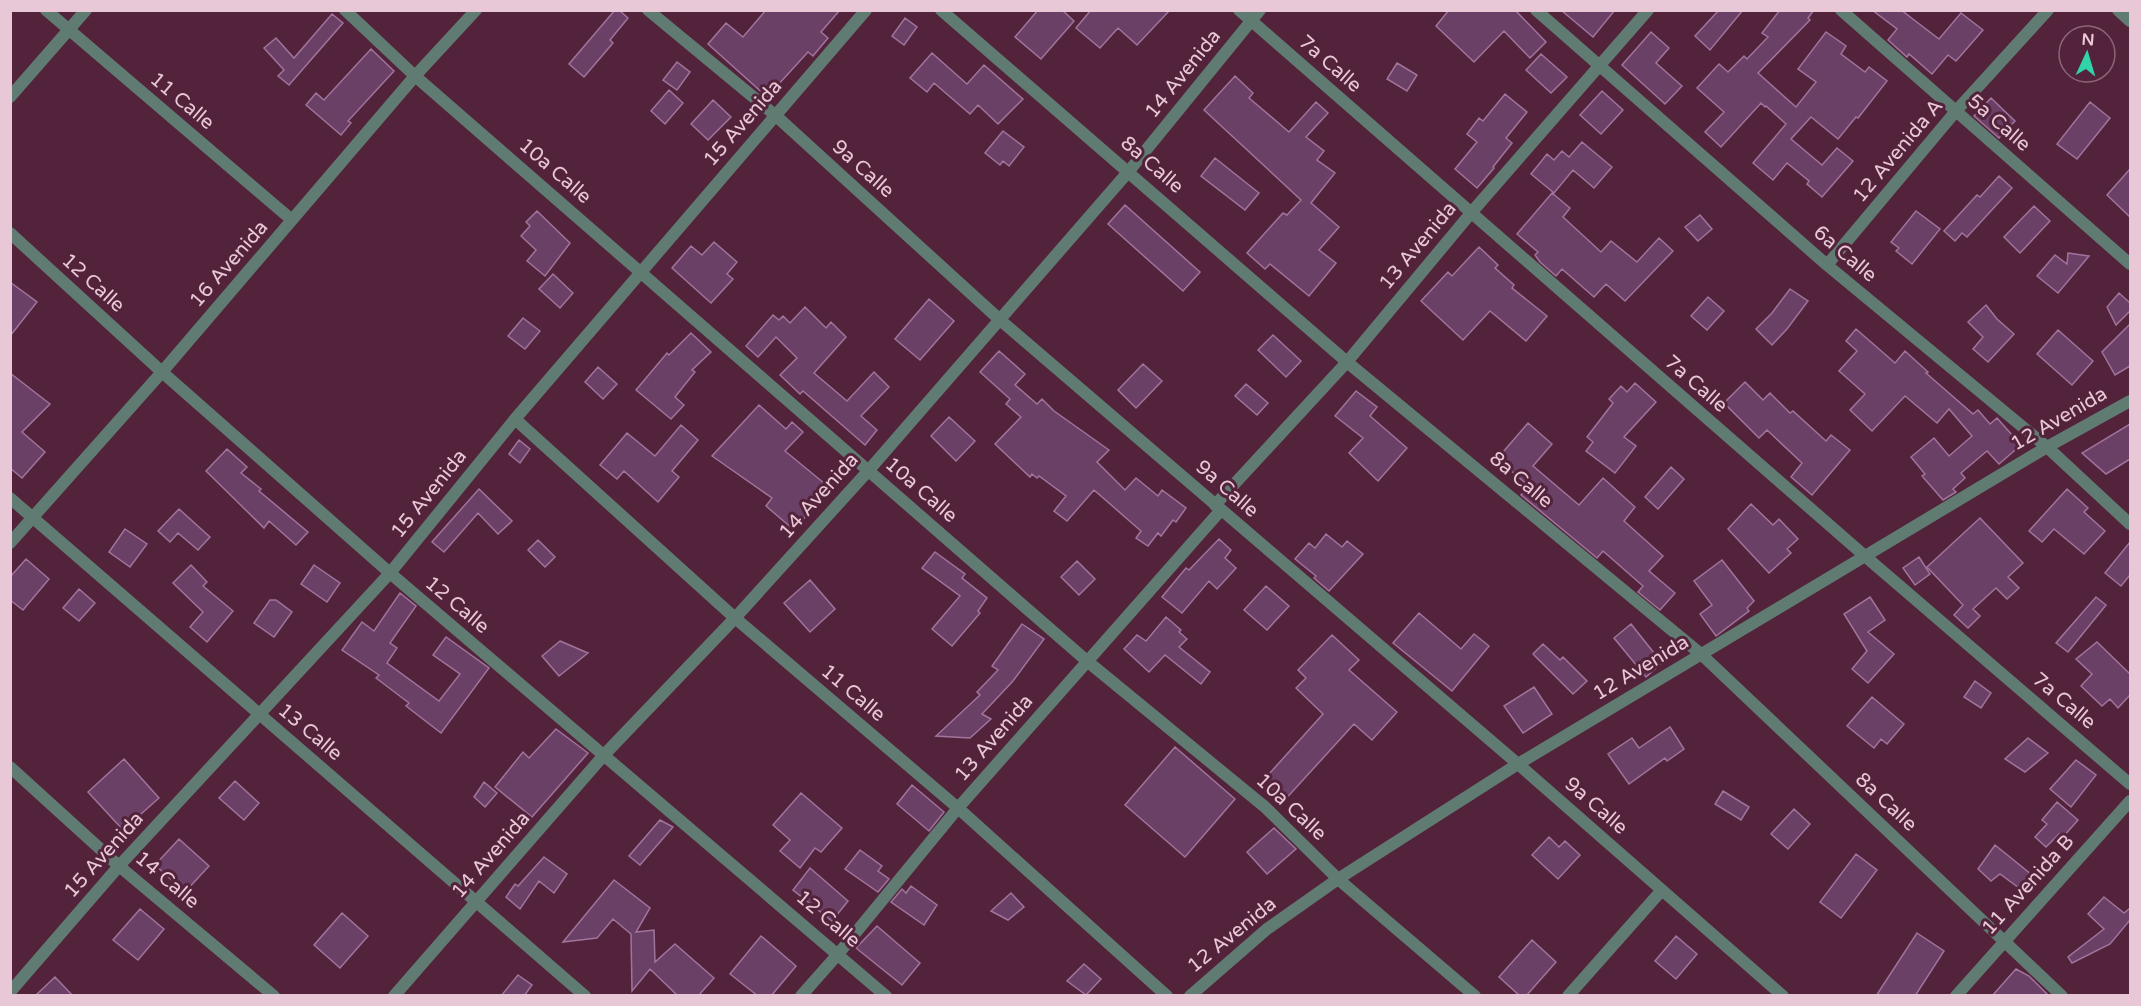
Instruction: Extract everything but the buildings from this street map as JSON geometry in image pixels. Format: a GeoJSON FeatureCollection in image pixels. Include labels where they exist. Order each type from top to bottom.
{"type":"FeatureCollection","features":[{"type":"Feature","properties":{"kind":"street","name":"11 Calle"},"geometry":{"type":"LineString","coordinates":[[46,10],[292,220]]}},
{"type":"Feature","properties":{"kind":"street"},"geometry":{"type":"LineString","coordinates":[[10,97],[86,10]]}},
{"type":"Feature","properties":{"kind":"street","name":"10a Calle"},"geometry":{"type":"LineString","coordinates":[[345,10],[416,76],[1088,661],[1265,807],[1338,879],[1475,996]]}},
{"type":"Feature","properties":{"kind":"street","name":"16 Avenida"},"geometry":{"type":"LineString","coordinates":[[10,543],[162,372],[416,76],[476,10]]}},
{"type":"Feature","properties":{"kind":"street","name":"9a Calle"},"geometry":{"type":"LineString","coordinates":[[648,10],[775,115],[999,319],[1518,764],[1783,996]]}},
{"type":"Feature","properties":{"kind":"street","name":"15 Avenida"},"geometry":{"type":"LineString","coordinates":[[10,992],[119,866],[390,573],[515,418],[866,10]]}},
{"type":"Feature","properties":{"kind":"street","name":"8a Calle"},"geometry":{"type":"LineString","coordinates":[[941,10],[1130,171],[1347,362],[1702,655],[2062,996]]}},
{"type":"Feature","properties":{"kind":"street","name":"7a Calle"},"geometry":{"type":"LineString","coordinates":[[1239,10],[1866,558],[2130,784]]}},
{"type":"Feature","properties":{"kind":"street","name":"14 Avenida"},"geometry":{"type":"LineString","coordinates":[[393,996],[604,755],[735,618],[869,470],[1130,171],[1260,10]]}},
{"type":"Feature","properties":{"kind":"street","name":"6a Calle"},"geometry":{"type":"LineString","coordinates":[[1536,10],[1827,265],[2047,447],[2130,524]]}},
{"type":"Feature","properties":{"kind":"street","name":"13 Avenida"},"geometry":{"type":"LineString","coordinates":[[801,996],[958,808],[1088,661],[1218,507],[1347,362],[1471,213],[1648,10]]}},
{"type":"Feature","properties":{"kind":"street","name":"5a Calle"},"geometry":{"type":"LineString","coordinates":[[1841,10],[2130,264]]}},
{"type":"Feature","properties":{"kind":"street","name":"12 Avenida A"},"geometry":{"type":"LineString","coordinates":[[1827,265],[1956,111],[2049,10]]}},
{"type":"Feature","properties":{"kind":"street"},"geometry":{"type":"LineString","coordinates":[[2118,10],[2130,21]]}},
{"type":"Feature","properties":{"kind":"street","name":"12 Calle"},"geometry":{"type":"LineString","coordinates":[[10,234],[390,573],[839,953],[886,996]]}},
{"type":"Feature","properties":{"kind":"street","name":"12 Avenida"},"geometry":{"type":"LineString","coordinates":[[1190,996],[1267,929],[1338,879],[1518,764],[1866,558],[2047,447],[2130,400]]}},
{"type":"Feature","properties":{"kind":"street","name":"11 Calle"},"geometry":{"type":"LineString","coordinates":[[515,418],[735,618],[958,808],[1167,996]]}},
{"type":"Feature","properties":{"kind":"street","name":"13 Calle"},"geometry":{"type":"LineString","coordinates":[[10,498],[585,996]]}},
{"type":"Feature","properties":{"kind":"street","name":"14 Calle"},"geometry":{"type":"LineString","coordinates":[[10,767],[119,866],[274,996]]}},
{"type":"Feature","properties":{"kind":"street","name":"11 Avenida B"},"geometry":{"type":"LineString","coordinates":[[1956,996],[2130,801]]}},
{"type":"Feature","properties":{"kind":"street"},"geometry":{"type":"LineString","coordinates":[[1568,996],[1662,890]]}}]}
